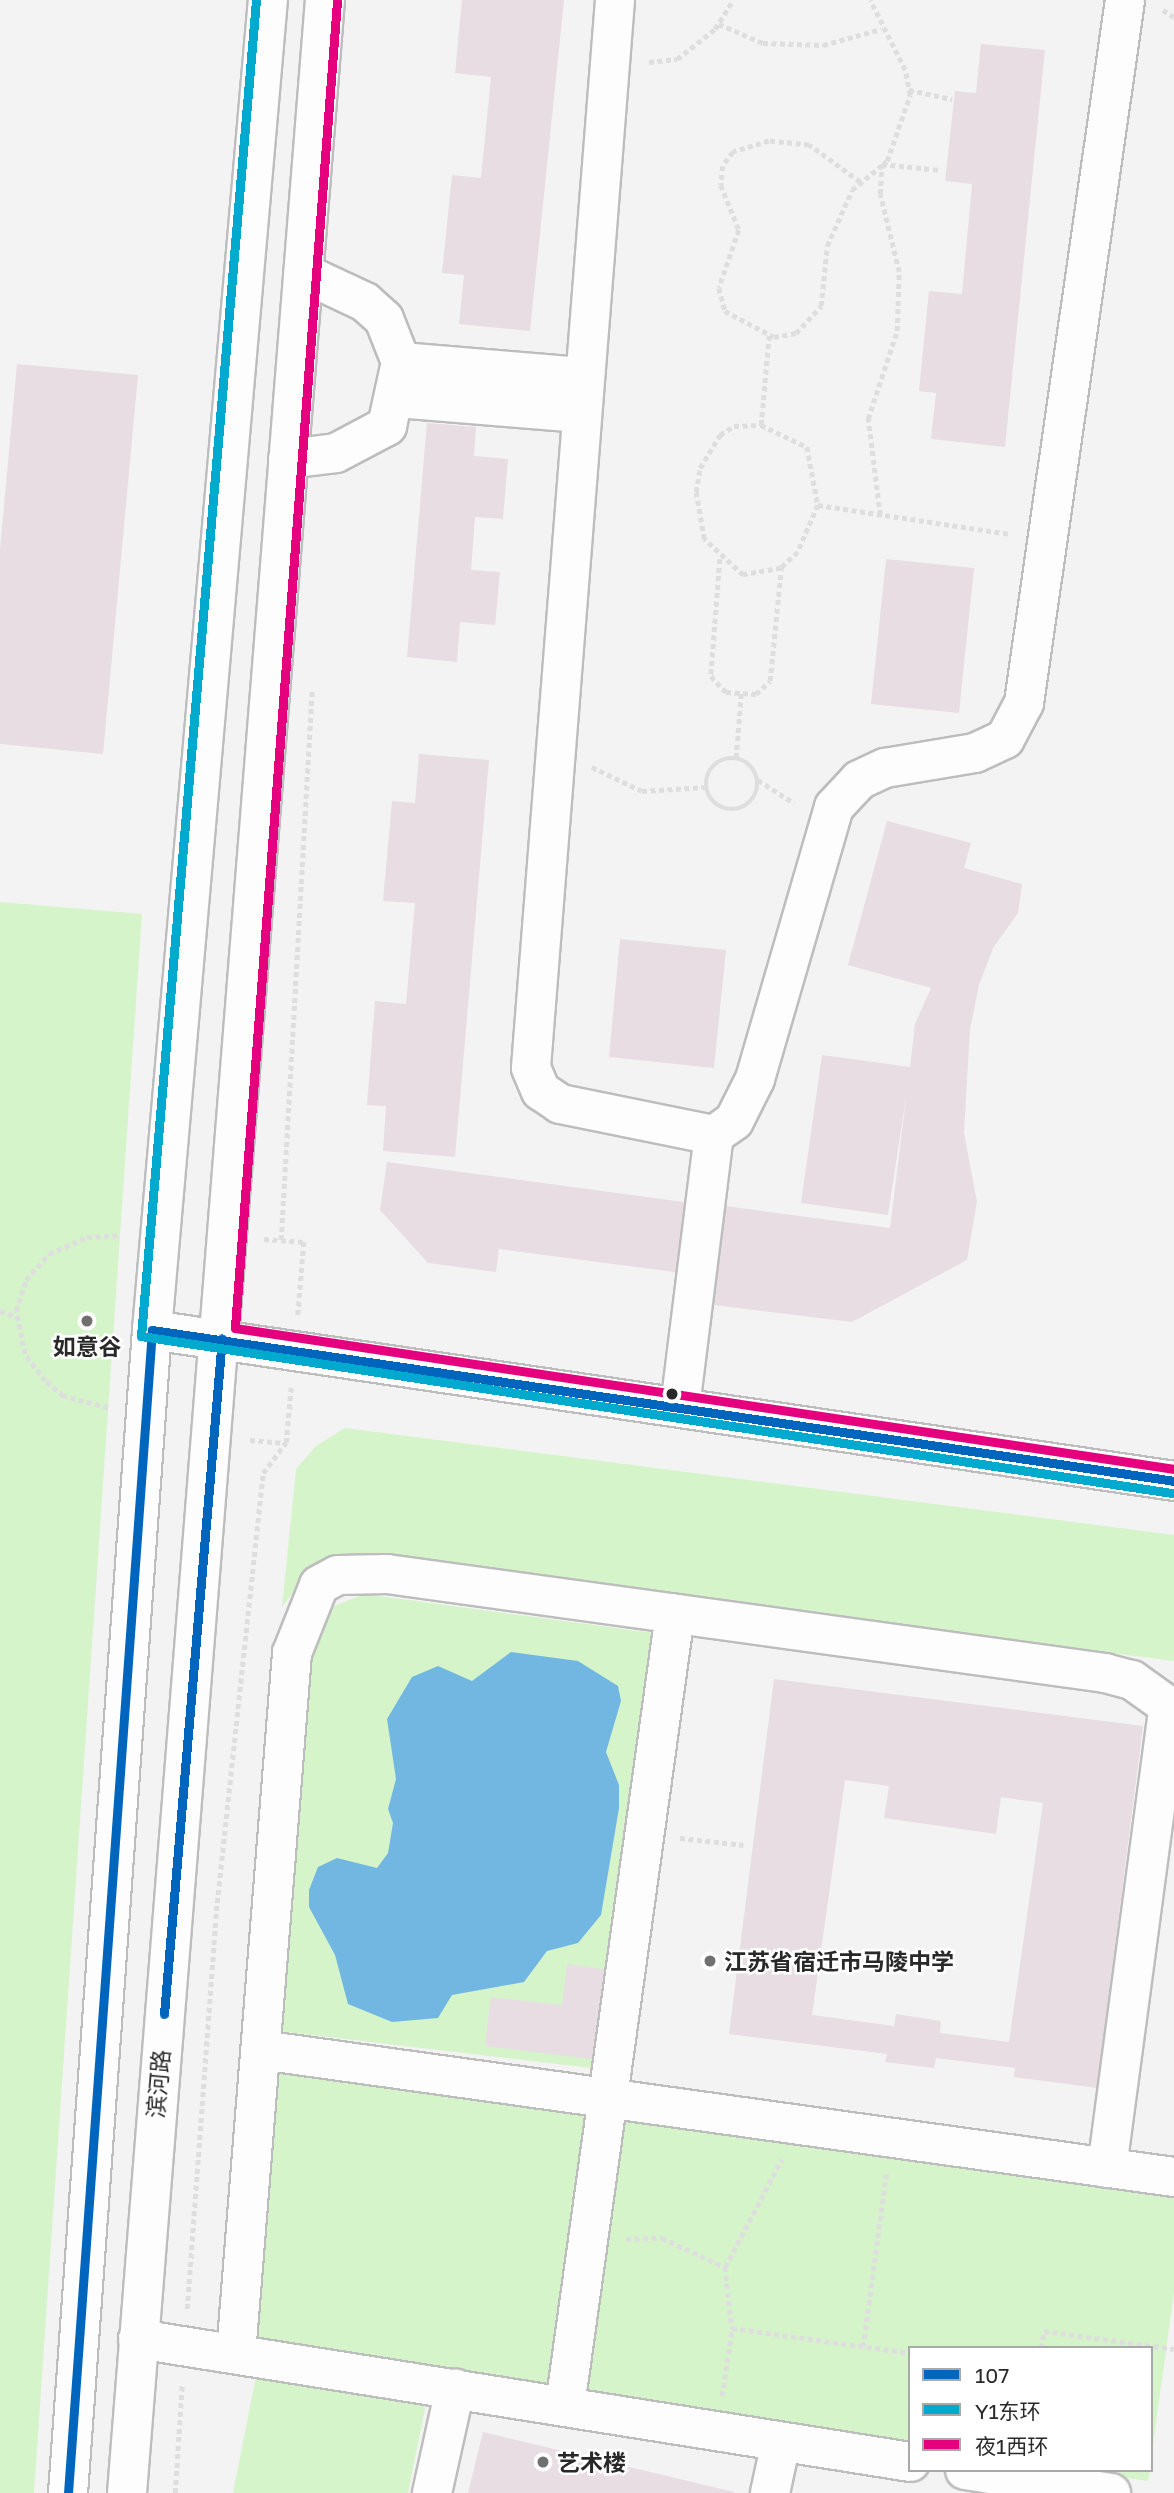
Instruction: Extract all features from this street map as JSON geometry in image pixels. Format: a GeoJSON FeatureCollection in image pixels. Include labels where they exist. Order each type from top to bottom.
{"type":"FeatureCollection","features":[{"type":"Feature","properties":{"kind":"main road"},"geometry":{"type":"LineString","coordinates":[[68,2493],[152,1330],[268,0]]}},
{"type":"Feature","properties":{"kind":"main road","name":"滨河路"},"geometry":{"type":"LineString","coordinates":[[127,2493],[222,1338],[325,0]]}},
{"type":"Feature","properties":{"kind":"main road"},"geometry":{"type":"LineString","coordinates":[[615,0],[531,1068],[541,1091],[560,1104],[714,1135],[734,1121],[755,1079],[834,807],[859,780],[885,768],[975,753],[1005,739],[1024,703],[1125,0]]}},
{"type":"Feature","properties":{"kind":"main road"},"geometry":{"type":"LineString","coordinates":[[288,459],[362,443],[387,426],[399,380],[384,319],[365,302],[303,274]]}},
{"type":"Feature","properties":{"kind":"main road"},"geometry":{"type":"LineString","coordinates":[[399,380],[582,395]]}},
{"type":"Feature","properties":{"kind":"main road"},"geometry":{"type":"LineString","coordinates":[[680,1407],[714,1135]]}},
{"type":"Feature","properties":{"kind":"main road"},"geometry":{"type":"LineString","coordinates":[[152,1330],[222,1338],[1174,1481]]}},
{"type":"Feature","properties":{"kind":"main road"},"geometry":{"type":"LineString","coordinates":[[236,2354],[292,1653],[319,1584],[338,1575],[387,1574],[1105,1673],[1132,1680],[1172,1708],[1107,2168]]}},
{"type":"Feature","properties":{"kind":"main road"},"geometry":{"type":"LineString","coordinates":[[565,2406],[675,1614]]}},
{"type":"Feature","properties":{"kind":"main road"},"geometry":{"type":"LineString","coordinates":[[261,2050],[1174,2177]]}},
{"type":"Feature","properties":{"kind":"main road"},"geometry":{"type":"LineString","coordinates":[[138,2339],[908,2462]]}},
{"type":"Feature","properties":{"kind":"main road"},"geometry":{"type":"LineString","coordinates":[[432,2493],[455,2389]]}},
{"type":"Feature","properties":{"kind":"main road"},"geometry":{"type":"LineString","coordinates":[[771,2493],[781,2442]]}},
{"type":"Feature","properties":{"kind":"main road"},"geometry":{"type":"LineString","coordinates":[[978,2472],[1111,2493]]}},
{"type":"Feature","properties":{"kind":"path"},"geometry":{"type":"LineString","coordinates":[[610,62],[677,59],[719,24],[733,0]]}},
{"type":"Feature","properties":{"kind":"path"},"geometry":{"type":"LineString","coordinates":[[860,182],[809,145],[750,145],[723,166],[721,185],[739,230],[719,289],[725,311],[769,335],[796,333],[812,323],[821,306],[827,246],[860,182],[882,164],[903,129],[909,90],[870,0]]}},
{"type":"Feature","properties":{"kind":"path"},"geometry":{"type":"LineString","coordinates":[[719,24],[763,43],[823,45],[881,29]]}},
{"type":"Feature","properties":{"kind":"path"},"geometry":{"type":"LineString","coordinates":[[909,90],[952,99]]}},
{"type":"Feature","properties":{"kind":"path"},"geometry":{"type":"LineString","coordinates":[[880,515],[868,419],[897,331],[900,272],[880,194],[882,164]]}},
{"type":"Feature","properties":{"kind":"path"},"geometry":{"type":"LineString","coordinates":[[882,164],[940,170]]}},
{"type":"Feature","properties":{"kind":"path"},"geometry":{"type":"LineString","coordinates":[[761,425],[769,335]]}},
{"type":"Feature","properties":{"kind":"path"},"geometry":{"type":"LineString","coordinates":[[720,559],[711,676],[726,692],[755,694],[770,681],[780,568],[810,534],[818,505],[807,447],[761,425],[734,426],[720,435],[700,468],[699,519],[720,559],[743,575],[780,568]]}},
{"type":"Feature","properties":{"kind":"path"},"geometry":{"type":"LineString","coordinates":[[818,505],[1049,540]]}},
{"type":"Feature","properties":{"kind":"path"},"geometry":{"type":"LineString","coordinates":[[281,1240],[313,677]]}},
{"type":"Feature","properties":{"kind":"path"},"geometry":{"type":"LineString","coordinates":[[736,758],[741,693]]}},
{"type":"Feature","properties":{"kind":"path"},"geometry":{"type":"LineString","coordinates":[[555,741],[642,791],[707,787]]}},
{"type":"Feature","properties":{"kind":"path"},"geometry":{"type":"LineString","coordinates":[[736,758],[748,763],[758,780],[751,802],[726,809],[707,787],[713,766],[736,758]]}},
{"type":"Feature","properties":{"kind":"path"},"geometry":{"type":"LineString","coordinates":[[117,1412],[63,1396],[45,1381],[25,1354],[17,1317],[26,1280],[49,1254],[87,1237],[130,1231]]}},
{"type":"Feature","properties":{"kind":"path"},"geometry":{"type":"LineString","coordinates":[[0,1311],[17,1317]]}},
{"type":"Feature","properties":{"kind":"path"},"geometry":{"type":"LineString","coordinates":[[175,2493],[217,1903],[263,1473],[286,1443]]}},
{"type":"Feature","properties":{"kind":"path"},"geometry":{"type":"LineString","coordinates":[[645,1833],[744,1845]]}},
{"type":"Feature","properties":{"kind":"path"},"geometry":{"type":"LineString","coordinates":[[717,2431],[732,2328],[725,2267],[782,2162],[772,2121]]}},
{"type":"Feature","properties":{"kind":"path"},"geometry":{"type":"LineString","coordinates":[[863,2347],[891,2138]]}},
{"type":"Feature","properties":{"kind":"path"},"geometry":{"type":"LineString","coordinates":[[587,2245],[662,2238],[725,2267]]}},
{"type":"Feature","properties":{"kind":"path"},"geometry":{"type":"LineString","coordinates":[[732,2328],[908,2353]]}},
{"type":"Feature","properties":{"kind":"path"},"geometry":{"type":"LineString","coordinates":[[1041,2346],[1044,2331],[1152,2346]]}},
{"type":"Feature","properties":{"kind":"path"},"geometry":{"type":"LineString","coordinates":[[1153,2346],[1174,2349]]}},
{"type":"Feature","properties":{"kind":"green space"},"geometry":{"type":"Polygon","coordinates":[[[0,902],[142,914],[34,2493],[0,2493],[0,902]]]}},
{"type":"Feature","properties":{"kind":"green space"},"geometry":{"type":"Polygon","coordinates":[[[345,1428],[1174,1535],[1174,1661],[355,1554],[335,1554],[312,1567],[282,1607],[296,1469],[316,1446],[345,1428]]]}},
{"type":"Feature","properties":{"kind":"green space"},"geometry":{"type":"Polygon","coordinates":[[[364,1594],[661,1634],[600,2069],[278,2031],[311,1647],[329,1608],[364,1594]]]}},
{"type":"Feature","properties":{"kind":"green space"},"geometry":{"type":"Polygon","coordinates":[[[269,2066],[598,2113],[559,2390],[246,2343],[269,2066]]]}},
{"type":"Feature","properties":{"kind":"green space"},"geometry":{"type":"Polygon","coordinates":[[[620,2117],[1174,2198],[1174,2293],[1153,2445],[1153,2346],[908,2346],[908,2444],[582,2392],[620,2117]]]}},
{"type":"Feature","properties":{"kind":"green space"},"geometry":{"type":"Polygon","coordinates":[[[257,2371],[426,2404],[408,2493],[233,2493],[257,2371]]]}},
{"type":"Feature","properties":{"kind":"green space"},"geometry":{"type":"Polygon","coordinates":[[[1091,2472],[1150,2472],[1148,2481],[1091,2472]]]}},
{"type":"Feature","properties":{"kind":"water"},"geometry":{"type":"Polygon","coordinates":[[[511,1652],[578,1661],[618,1686],[621,1701],[606,1752],[619,1785],[619,1808],[601,1915],[578,1943],[547,1951],[524,1982],[452,1995],[438,2018],[392,2022],[348,2004],[335,1955],[309,1907],[309,1890],[318,1867],[337,1858],[377,1868],[388,1853],[393,1823],[388,1809],[396,1779],[387,1719],[412,1677],[438,1666],[472,1681],[511,1652]]]}},
{"type":"Feature","properties":{"kind":"building"},"geometry":{"type":"Polygon","coordinates":[[[462,0],[564,0],[530,331],[459,324],[464,275],[442,273],[452,175],[481,178],[491,77],[455,73],[462,0]]]}},
{"type":"Feature","properties":{"kind":"building"},"geometry":{"type":"Polygon","coordinates":[[[981,44],[1045,50],[1005,447],[931,439],[936,393],[919,391],[929,291],[962,294],[972,184],[945,181],[955,91],[976,93],[981,44]]]}},
{"type":"Feature","properties":{"kind":"building"},"geometry":{"type":"Polygon","coordinates":[[[17,364],[138,375],[103,754],[0,744],[0,549],[17,364]]]}},
{"type":"Feature","properties":{"kind":"building"},"geometry":{"type":"Polygon","coordinates":[[[427,423],[476,427],[474,456],[508,459],[503,519],[475,517],[471,570],[500,572],[495,625],[460,622],[457,662],[407,657],[427,423]]]}},
{"type":"Feature","properties":{"kind":"building"},"geometry":{"type":"Polygon","coordinates":[[[886,559],[974,568],[959,713],[871,704],[886,559]]]}},
{"type":"Feature","properties":{"kind":"building"},"geometry":{"type":"Polygon","coordinates":[[[419,754],[489,760],[455,1157],[383,1151],[386,1106],[367,1105],[375,1001],[406,1004],[415,903],[383,901],[392,801],[415,803],[419,754]]]}},
{"type":"Feature","properties":{"kind":"building"},"geometry":{"type":"Polygon","coordinates":[[[887,821],[971,843],[964,868],[1022,884],[1018,913],[993,948],[979,985],[970,1029],[964,1133],[977,1202],[967,1260],[852,1322],[706,1304],[718,1205],[890,1228],[907,1091],[888,1215],[801,1203],[822,1055],[910,1067],[915,1024],[931,988],[848,965],[887,821]]]}},
{"type":"Feature","properties":{"kind":"building"},"geometry":{"type":"Polygon","coordinates":[[[620,939],[726,950],[714,1068],[609,1057],[620,939]]]}},
{"type":"Feature","properties":{"kind":"building"},"geometry":{"type":"Polygon","coordinates":[[[387,1162],[691,1203],[682,1273],[499,1249],[496,1272],[428,1263],[380,1210],[387,1162]]]}},
{"type":"Feature","properties":{"kind":"building"},"geometry":{"type":"Polygon","coordinates":[[[774,1679],[1143,1726],[1097,2088],[1014,2077],[1015,2068],[936,2058],[934,2068],[885,2062],[887,2054],[729,2034],[774,1679]],[[845,1780],[812,2015],[894,2026],[896,2014],[941,2021],[940,2033],[1009,2042],[1043,1803],[1001,1797],[996,1834],[884,1818],[889,1786],[845,1780]]]}},
{"type":"Feature","properties":{"kind":"building"},"geometry":{"type":"Polygon","coordinates":[[[567,1964],[609,1970],[598,2060],[485,2046],[491,1997],[562,2005],[567,1964]]]}},
{"type":"Feature","properties":{"kind":"building","name":"艺术楼"},"geometry":{"type":"Polygon","coordinates":[[[483,2432],[734,2492],[734,2493],[468,2493],[483,2432]]]}},
{"type":"Feature","properties":{"kind":"transit line","name":"Y1东环"},"geometry":{"type":"LineString","coordinates":[[256,0],[141,1336],[1172,1493]]}},
{"type":"Feature","properties":{"kind":"transit line","name":"夜1西环"},"geometry":{"type":"LineString","coordinates":[[337,1],[235,1328],[1174,1469]]}},
{"type":"Feature","properties":{"kind":"transit line","name":"107"},"geometry":{"type":"LineString","coordinates":[[68,2493],[152,1330],[1174,1481]]}},
{"type":"Feature","properties":{"kind":"transit line","name":"107"},"geometry":{"type":"LineString","coordinates":[[164,2014],[222,1338]]}},
{"type":"Feature","properties":{"kind":"place","name":"如意谷"},"geometry":{"type":"Point","coordinates":[87,1321]}},
{"type":"Feature","properties":{"kind":"place","name":"江苏省宿迁市马陵中学"},"geometry":{"type":"Point","coordinates":[710,1961]}},
{"type":"Feature","properties":{"kind":"place","name":"艺术楼"},"geometry":{"type":"Point","coordinates":[543,2462]}}]}
